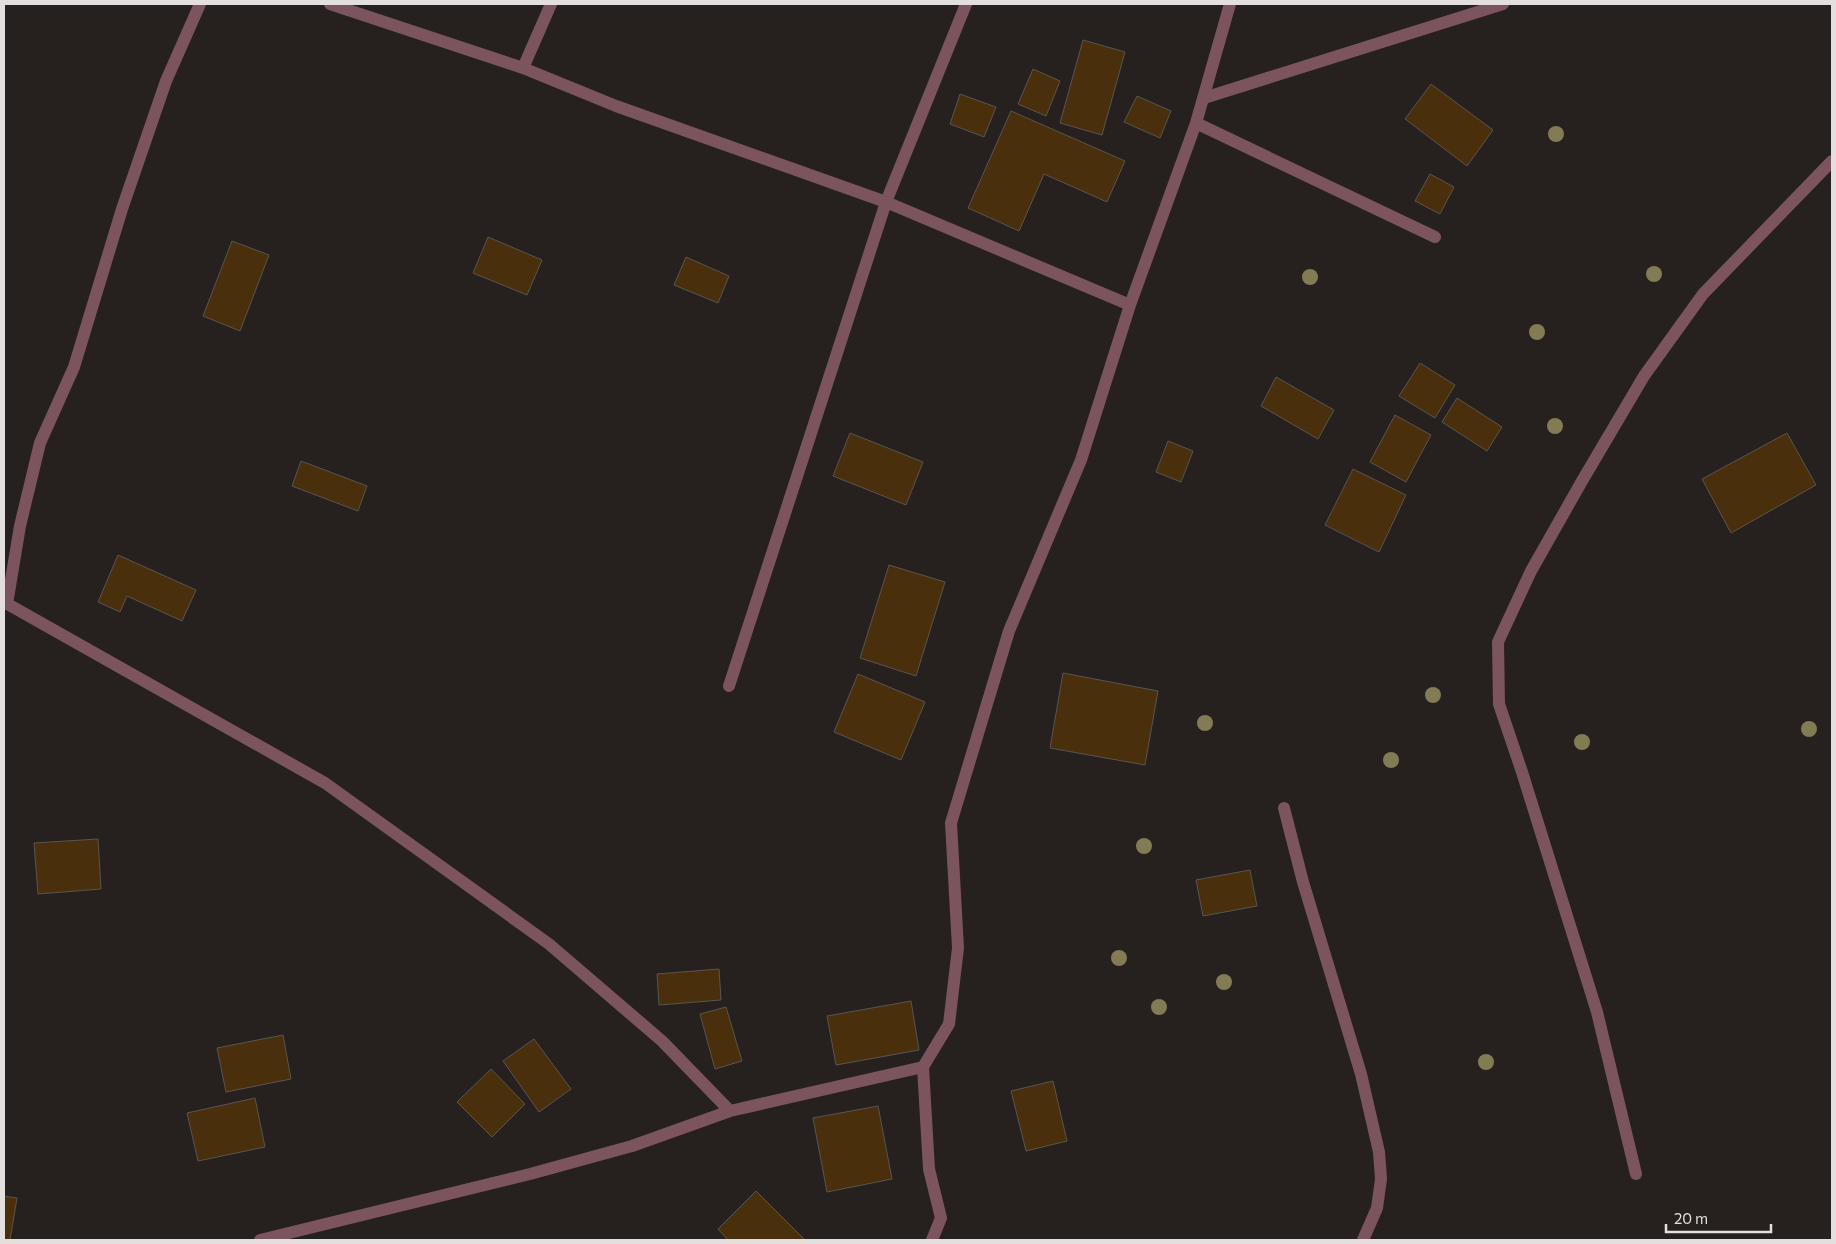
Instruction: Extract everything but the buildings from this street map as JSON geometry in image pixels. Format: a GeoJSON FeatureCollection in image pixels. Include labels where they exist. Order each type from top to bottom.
{"type":"FeatureCollection","features":[{"type":"Feature","properties":{"kind":"street"},"geometry":{"type":"LineString","coordinates":[[200,4],[166,81],[125,200],[74,367],[40,443],[20,526],[6,603],[325,783],[549,944],[662,1041],[730,1111]]}},
{"type":"Feature","properties":{"kind":"street"},"geometry":{"type":"LineString","coordinates":[[330,4],[523,68],[616,106],[886,202],[1130,305]]}},
{"type":"Feature","properties":{"kind":"street"},"geometry":{"type":"LineString","coordinates":[[523,68],[551,4]]}},
{"type":"Feature","properties":{"kind":"street"},"geometry":{"type":"LineString","coordinates":[[729,686],[886,202],[966,4]]}},
{"type":"Feature","properties":{"kind":"street"},"geometry":{"type":"LineString","coordinates":[[932,1240],[941,1218],[928,1169],[923,1067],[949,1024],[957,957],[951,822],[1009,631],[1081,460],[1130,305],[1196,123],[1230,4]]}},
{"type":"Feature","properties":{"kind":"street"},"geometry":{"type":"LineString","coordinates":[[1204,98],[1503,4]]}},
{"type":"Feature","properties":{"kind":"street"},"geometry":{"type":"LineString","coordinates":[[1196,123],[1435,237]]}},
{"type":"Feature","properties":{"kind":"street"},"geometry":{"type":"LineString","coordinates":[[1636,1174],[1597,1012],[1499,704],[1498,642],[1531,571],[1644,376],[1703,294],[1832,161]]}},
{"type":"Feature","properties":{"kind":"street"},"geometry":{"type":"LineString","coordinates":[[1284,808],[1303,882],[1361,1074],[1379,1152],[1381,1179],[1377,1208],[1363,1240]]}},
{"type":"Feature","properties":{"kind":"street"},"geometry":{"type":"LineString","coordinates":[[260,1240],[614,1152],[730,1111],[923,1067]]}}]}
